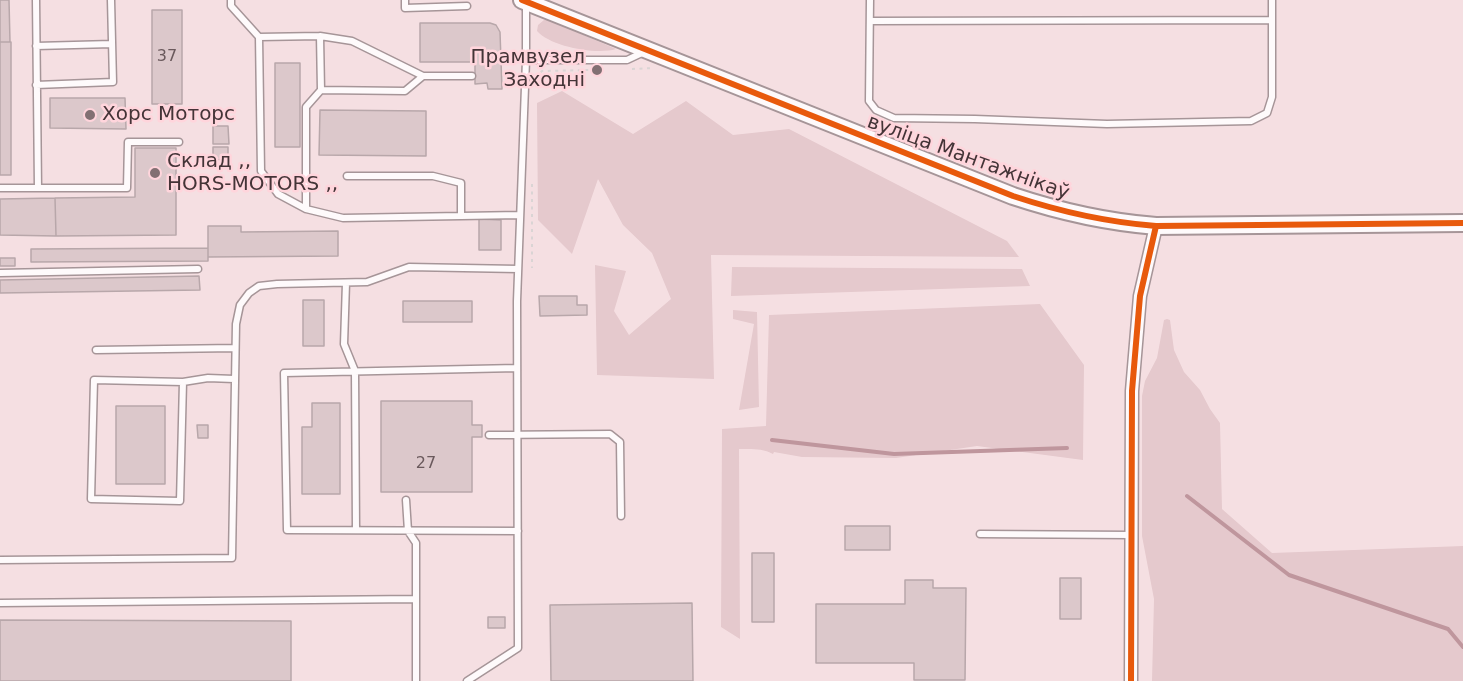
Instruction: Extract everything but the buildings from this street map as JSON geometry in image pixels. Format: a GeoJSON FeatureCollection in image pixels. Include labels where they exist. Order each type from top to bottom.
{"type":"FeatureCollection","features":[{"type":"Feature","properties":{"kind":"street","name":"вуліца Мантажнікаў"},"geometry":{"type":"LineString","coordinates":[[524,1],[1013,196],[1080,216],[1155,226],[1463,223]]}},
{"type":"Feature","properties":{"kind":"street"},"geometry":{"type":"LineString","coordinates":[[1131,681],[1132,391],[1136,324],[1143,275],[1155,226]]}},
{"type":"Feature","properties":{"kind":"lane"},"geometry":{"type":"LineString","coordinates":[[36,0],[38,188]]}},
{"type":"Feature","properties":{"kind":"lane"},"geometry":{"type":"LineString","coordinates":[[36,84],[113,82],[111,0]]}},
{"type":"Feature","properties":{"kind":"lane"},"geometry":{"type":"LineString","coordinates":[[231,0],[231,6],[260,37],[261,171],[278,194],[306,209],[343,218],[520,215]]}},
{"type":"Feature","properties":{"kind":"lane"},"geometry":{"type":"LineString","coordinates":[[405,0],[405,8],[467,6]]}},
{"type":"Feature","properties":{"kind":"lane"},"geometry":{"type":"LineString","coordinates":[[870,0],[869,101],[876,110],[894,118],[1107,124],[1251,121],[1267,113],[1272,97],[1272,0]]}},
{"type":"Feature","properties":{"kind":"lane"},"geometry":{"type":"LineString","coordinates":[[467,681],[518,648],[517,368],[518,270],[526,60],[524,1]]}},
{"type":"Feature","properties":{"kind":"lane"},"geometry":{"type":"LineString","coordinates":[[870,21],[1272,20]]}},
{"type":"Feature","properties":{"kind":"lane"},"geometry":{"type":"LineString","coordinates":[[260,37],[320,36],[352,41],[423,76],[472,76]]}},
{"type":"Feature","properties":{"kind":"lane"},"geometry":{"type":"LineString","coordinates":[[306,209],[306,107],[321,90],[320,36]]}},
{"type":"Feature","properties":{"kind":"lane"},"geometry":{"type":"LineString","coordinates":[[36,46],[112,44]]}},
{"type":"Feature","properties":{"kind":"lane"},"geometry":{"type":"LineString","coordinates":[[526,60],[627,60],[646,51]]}},
{"type":"Feature","properties":{"kind":"lane"},"geometry":{"type":"LineString","coordinates":[[321,90],[405,91],[423,76]]}},
{"type":"Feature","properties":{"kind":"lane"},"geometry":{"type":"LineString","coordinates":[[0,188],[128,188],[128,142],[178,142]]}},
{"type":"Feature","properties":{"kind":"lane"},"geometry":{"type":"LineString","coordinates":[[347,176],[433,176],[461,183],[461,216]]}},
{"type":"Feature","properties":{"kind":"lane"},"geometry":{"type":"LineString","coordinates":[[0,560],[231,558],[236,324],[240,305],[249,293],[259,286],[367,282],[409,267],[518,270]]}},
{"type":"Feature","properties":{"kind":"lane"},"geometry":{"type":"LineString","coordinates":[[0,273],[198,269]]}},
{"type":"Feature","properties":{"kind":"lane"},"geometry":{"type":"LineString","coordinates":[[346,283],[344,344],[355,371],[356,530]]}},
{"type":"Feature","properties":{"kind":"lane"},"geometry":{"type":"LineString","coordinates":[[96,350],[235,348]]}},
{"type":"Feature","properties":{"kind":"lane"},"geometry":{"type":"LineString","coordinates":[[517,368],[284,373],[287,530],[518,531]]}},
{"type":"Feature","properties":{"kind":"lane"},"geometry":{"type":"LineString","coordinates":[[183,382],[180,501],[92,499],[94,380],[183,382],[208,378],[234,379]]}},
{"type":"Feature","properties":{"kind":"lane"},"geometry":{"type":"LineString","coordinates":[[489,435],[609,434],[620,442],[621,516]]}},
{"type":"Feature","properties":{"kind":"lane"},"geometry":{"type":"LineString","coordinates":[[406,500],[408,531],[416,543],[416,681]]}},
{"type":"Feature","properties":{"kind":"lane"},"geometry":{"type":"LineString","coordinates":[[980,534],[1132,534]]}},
{"type":"Feature","properties":{"kind":"lane"},"geometry":{"type":"LineString","coordinates":[[0,603],[416,599]]}},
{"type":"Feature","properties":{"kind":"path"},"geometry":{"type":"LineString","coordinates":[[632,69],[654,68]]}},
{"type":"Feature","properties":{"kind":"path"},"geometry":{"type":"LineString","coordinates":[[533,82],[542,71],[571,70]]}},
{"type":"Feature","properties":{"kind":"path"},"geometry":{"type":"LineString","coordinates":[[532,174],[532,268]]}},
{"type":"Feature","properties":{"kind":"shaded area"},"geometry":{"type":"Polygon","coordinates":[[[544,20],[549,20],[616,49],[586,50],[553,41],[537,31],[538,25],[544,20]]]}},
{"type":"Feature","properties":{"kind":"shaded area"},"geometry":{"type":"Polygon","coordinates":[[[562,91],[633,134],[686,101],[733,135],[789,129],[1007,241],[1019,257],[711,255],[714,379],[597,375],[595,265],[626,271],[614,311],[629,335],[671,299],[652,253],[623,225],[598,179],[572,254],[538,220],[537,103],[562,91]]]}},
{"type":"Feature","properties":{"kind":"shaded area"},"geometry":{"type":"Polygon","coordinates":[[[732,267],[1022,269],[1030,286],[731,296],[732,267]]]}},
{"type":"Feature","properties":{"kind":"shaded area"},"geometry":{"type":"Polygon","coordinates":[[[1040,304],[1084,365],[1083,460],[977,446],[896,458],[802,457],[739,449],[740,639],[721,627],[722,429],[766,426],[769,315],[1040,304]]]}},
{"type":"Feature","properties":{"kind":"shaded area"},"geometry":{"type":"Polygon","coordinates":[[[733,310],[757,312],[759,407],[739,410],[754,324],[733,319],[733,310]]]}},
{"type":"Feature","properties":{"kind":"shaded area"},"geometry":{"type":"Polygon","coordinates":[[[1164,320],[1170,320],[1174,350],[1184,372],[1200,390],[1220,423],[1222,509],[1272,553],[1463,546],[1463,681],[1152,681],[1154,599],[1142,536],[1142,396],[1145,381],[1157,358],[1164,320]]]}},
{"type":"Feature","properties":{"kind":"waterway"},"geometry":{"type":"LineString","coordinates":[[772,440],[894,454],[1067,448]]}},
{"type":"Feature","properties":{"kind":"waterway"},"geometry":{"type":"LineString","coordinates":[[1187,496],[1289,575],[1448,629],[1463,647]]}},
{"type":"Feature","properties":{"kind":"cycle path"},"geometry":{"type":"LineString","coordinates":[[522,0],[1013,196],[1048,207],[1101,219],[1156,226],[1463,223]]}},
{"type":"Feature","properties":{"kind":"cycle path"},"geometry":{"type":"LineString","coordinates":[[1131,681],[1132,391],[1140,296],[1156,226]]}},
{"type":"Feature","properties":{"kind":"place","name":"Прамвузел Заходні"},"geometry":{"type":"Point","coordinates":[597,70]}},
{"type":"Feature","properties":{"kind":"place","name":"Хорс Моторс"},"geometry":{"type":"Point","coordinates":[90,115]}},
{"type":"Feature","properties":{"kind":"place","name":"Склад ,, HORS-MOTORS ,,"},"geometry":{"type":"Point","coordinates":[155,173]}}]}
